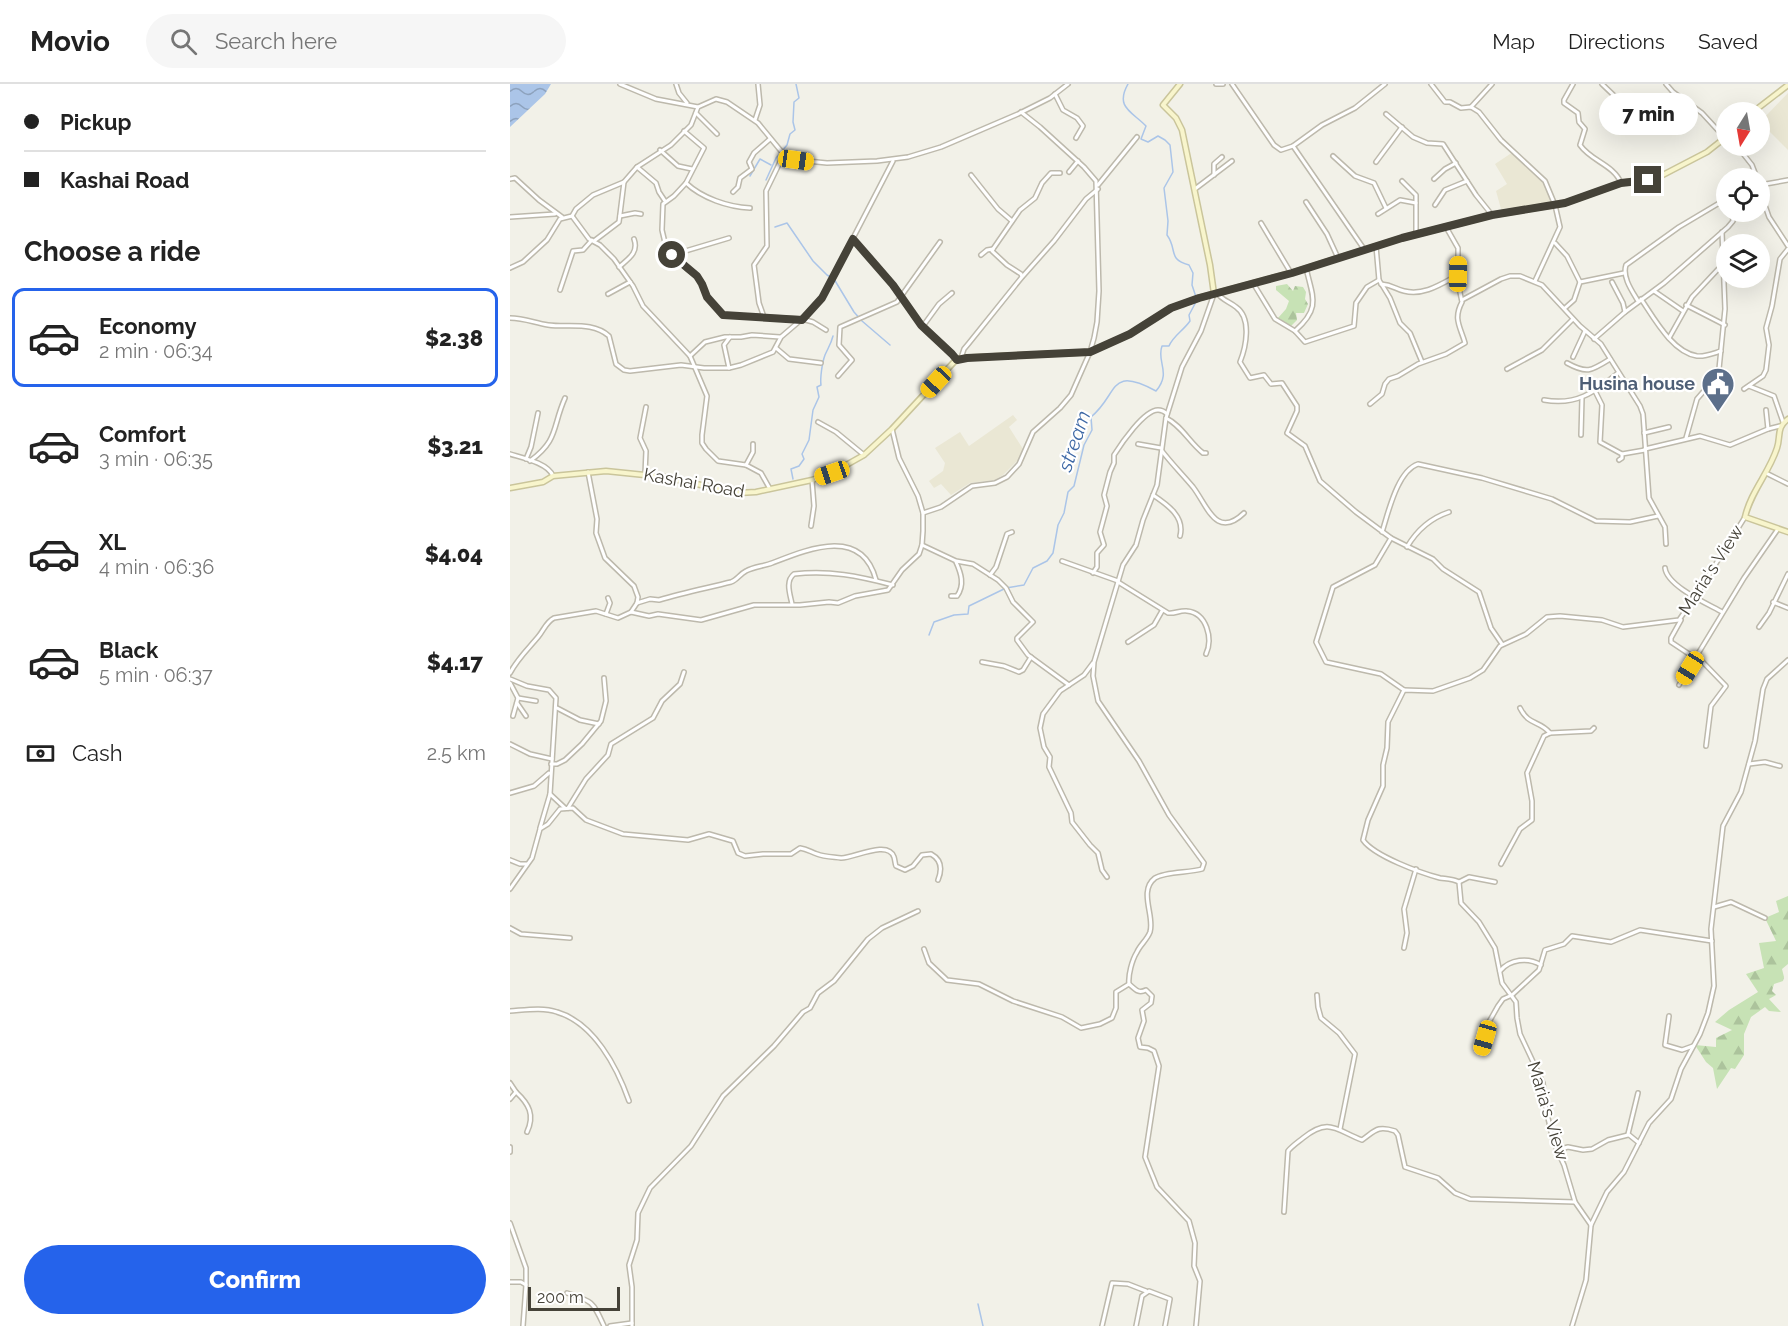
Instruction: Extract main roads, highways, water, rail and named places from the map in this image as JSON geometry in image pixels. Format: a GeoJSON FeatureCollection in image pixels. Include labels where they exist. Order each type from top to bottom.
{"type":"FeatureCollection","features":[{"type":"Feature","properties":{"kind":"water"},"geometry":{"type":"Polygon","coordinates":[[[510,84],[551,84],[545,94],[510,127],[510,84]]]}},
{"type":"Feature","properties":{"kind":"waterway"},"geometry":{"type":"LineString","coordinates":[[766,180],[776,158],[787,145],[790,134],[795,130],[794,102],[799,98],[796,84]]}},
{"type":"Feature","properties":{"kind":"waterway","name":"stream"},"geometry":{"type":"LineString","coordinates":[[929,635],[934,622],[954,615],[968,614],[969,606],[1006,588],[1024,585],[1033,568],[1047,561],[1053,553],[1058,525],[1064,513],[1068,492],[1074,486],[1084,445],[1092,430],[1091,417],[1116,386],[1122,382],[1130,381],[1156,391],[1163,378],[1162,346],[1169,346],[1190,321],[1189,315],[1197,300],[1192,285],[1193,273],[1189,265],[1175,257],[1167,235],[1168,221],[1164,188],[1173,172],[1170,145],[1158,136],[1148,142],[1141,139],[1146,126],[1126,108],[1124,103],[1124,92],[1128,84]]}},
{"type":"Feature","properties":{"kind":"waterway"},"geometry":{"type":"LineString","coordinates":[[750,176],[760,159],[771,165]]}},
{"type":"Feature","properties":{"kind":"waterway"},"geometry":{"type":"LineString","coordinates":[[775,227],[787,223],[813,261],[834,279],[854,312],[890,345]]}},
{"type":"Feature","properties":{"kind":"waterway"},"geometry":{"type":"LineString","coordinates":[[793,479],[791,469],[799,466],[804,459],[802,454],[809,440],[813,410],[819,397],[817,387],[821,385],[823,362],[833,336]]}},
{"type":"Feature","properties":{"kind":"waterway"},"geometry":{"type":"LineString","coordinates":[[978,1304],[983,1326]]}},
{"type":"Feature","properties":{"kind":"place","name":"Husina house"},"geometry":{"type":"Point","coordinates":[1718,413]}}]}
